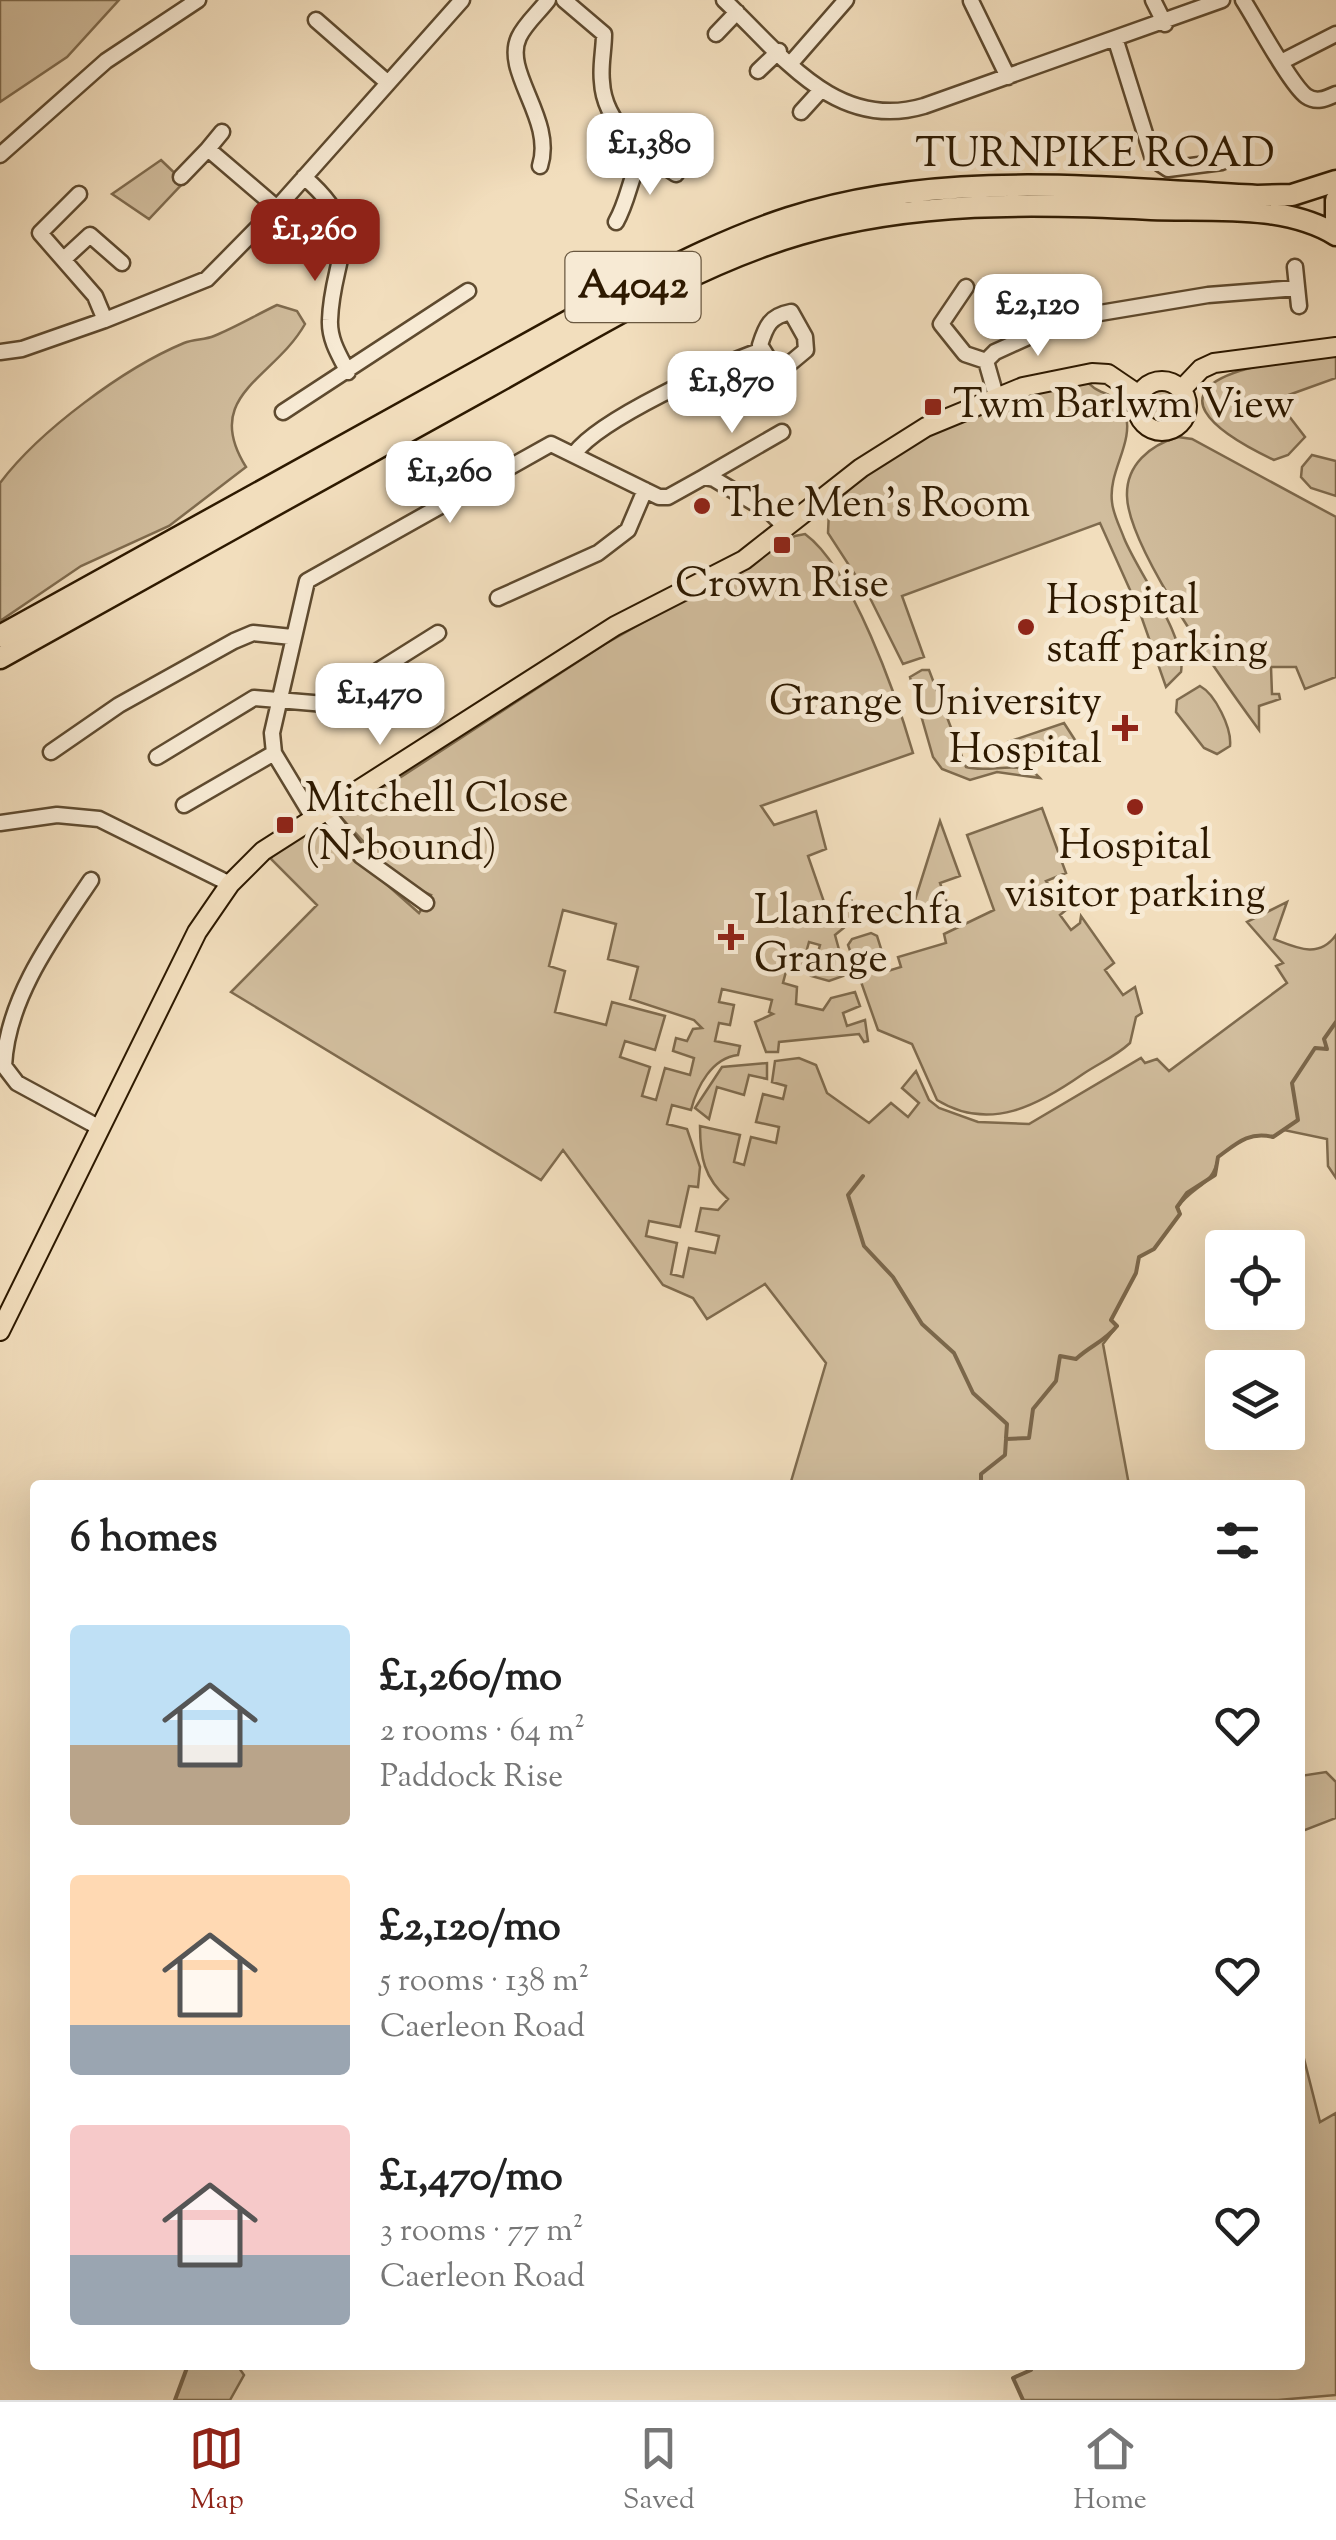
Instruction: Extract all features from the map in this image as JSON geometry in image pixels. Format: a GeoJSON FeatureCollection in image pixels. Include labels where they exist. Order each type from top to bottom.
{"type":"FeatureCollection","features":[{"type":"Feature","properties":{"kind":"highway","name":"TURNPIKE ROAD"},"geometry":{"type":"LineString","coordinates":[[0,636],[603,302],[679,264],[792,217],[865,199],[972,186],[1292,195],[1336,181]]}},
{"type":"Feature","properties":{"kind":"highway"},"geometry":{"type":"LineString","coordinates":[[1336,200],[1336,220]]}},
{"type":"Feature","properties":{"kind":"highway","name":"TURNPIKE ROAD"},"geometry":{"type":"LineString","coordinates":[[0,658],[612,319],[756,249],[797,235],[865,218],[938,208],[1060,205],[1260,213],[1311,223],[1336,236]]}},
{"type":"Feature","properties":{"kind":"main road"},"geometry":{"type":"LineString","coordinates":[[1182,390],[1201,369],[1222,362],[1336,347]]}},
{"type":"Feature","properties":{"kind":"main road"},"geometry":{"type":"LineString","coordinates":[[0,1330],[198,932],[230,884],[263,851],[318,812],[650,605],[744,560],[896,444],[996,396],[1092,373],[1108,374],[1139,395]]}},
{"type":"Feature","properties":{"kind":"main road"},"geometry":{"type":"LineString","coordinates":[[1139,395],[1158,381],[1182,390]]}},
{"type":"Feature","properties":{"kind":"main road"},"geometry":{"type":"LineString","coordinates":[[1139,395],[1140,418],[1161,431],[1183,419],[1186,402],[1182,390]]}},
{"type":"Feature","properties":{"kind":"street"},"geometry":{"type":"LineString","coordinates":[[0,155],[106,60],[198,0]]}},
{"type":"Feature","properties":{"kind":"street"},"geometry":{"type":"LineString","coordinates":[[0,352],[105,320],[206,279],[277,208],[462,0]]}},
{"type":"Feature","properties":{"kind":"street"},"geometry":{"type":"LineString","coordinates":[[540,166],[544,134],[515,52],[520,36],[548,0]]}},
{"type":"Feature","properties":{"kind":"street"},"geometry":{"type":"LineString","coordinates":[[564,0],[604,34],[604,95],[621,128],[643,153],[676,174]]}},
{"type":"Feature","properties":{"kind":"street"},"geometry":{"type":"LineString","coordinates":[[724,0],[822,90],[856,110],[895,113],[1165,24],[1222,0]]}},
{"type":"Feature","properties":{"kind":"street"},"geometry":{"type":"LineString","coordinates":[[791,63],[846,0]]}},
{"type":"Feature","properties":{"kind":"street"},"geometry":{"type":"LineString","coordinates":[[1153,0],[1165,24]]}},
{"type":"Feature","properties":{"kind":"street"},"geometry":{"type":"LineString","coordinates":[[1242,0],[1308,98],[1321,100],[1336,94]]}},
{"type":"Feature","properties":{"kind":"street"},"geometry":{"type":"LineString","coordinates":[[971,1],[1008,78]]}},
{"type":"Feature","properties":{"kind":"street"},"geometry":{"type":"LineString","coordinates":[[716,34],[737,12]]}},
{"type":"Feature","properties":{"kind":"street"},"geometry":{"type":"LineString","coordinates":[[316,20],[388,83]]}},
{"type":"Feature","properties":{"kind":"street"},"geometry":{"type":"LineString","coordinates":[[1282,61],[1336,34]]}},
{"type":"Feature","properties":{"kind":"street"},"geometry":{"type":"LineString","coordinates":[[1116,40],[1153,159],[1168,169],[1222,162]]}},
{"type":"Feature","properties":{"kind":"street"},"geometry":{"type":"LineString","coordinates":[[758,72],[779,51]]}},
{"type":"Feature","properties":{"kind":"street"},"geometry":{"type":"LineString","coordinates":[[801,112],[822,90]]}},
{"type":"Feature","properties":{"kind":"street"},"geometry":{"type":"LineString","coordinates":[[182,177],[222,132]]}},
{"type":"Feature","properties":{"kind":"street"},"geometry":{"type":"LineString","coordinates":[[208,149],[277,208]]}},
{"type":"Feature","properties":{"kind":"street"},"geometry":{"type":"LineString","coordinates":[[616,222],[643,153]]}},
{"type":"Feature","properties":{"kind":"street"},"geometry":{"type":"LineString","coordinates":[[304,176],[332,204],[340,223],[342,265],[330,320],[334,346],[348,372]]}},
{"type":"Feature","properties":{"kind":"street"},"geometry":{"type":"LineString","coordinates":[[79,194],[40,232],[94,296],[105,320]]}},
{"type":"Feature","properties":{"kind":"street"},"geometry":{"type":"LineString","coordinates":[[64,259],[90,236],[122,264]]}},
{"type":"Feature","properties":{"kind":"street"},"geometry":{"type":"LineString","coordinates":[[1295,266],[1299,306]]}},
{"type":"Feature","properties":{"kind":"street"},"geometry":{"type":"LineString","coordinates":[[966,287],[941,324],[965,354],[986,361]]}},
{"type":"Feature","properties":{"kind":"street"},"geometry":{"type":"LineString","coordinates":[[986,361],[995,352],[1070,318],[1208,295],[1298,288]]}},
{"type":"Feature","properties":{"kind":"street"},"geometry":{"type":"LineString","coordinates":[[282,411],[463,300]]}},
{"type":"Feature","properties":{"kind":"street"},"geometry":{"type":"LineString","coordinates":[[576,453],[587,437],[620,418],[762,350]]}},
{"type":"Feature","properties":{"kind":"street"},"geometry":{"type":"LineString","coordinates":[[986,361],[996,396]]}},
{"type":"Feature","properties":{"kind":"street"},"geometry":{"type":"LineString","coordinates":[[426,904],[361,856],[318,812],[274,753],[272,733],[307,581],[550,444],[576,453],[645,490],[668,497],[782,432]]}},
{"type":"Feature","properties":{"kind":"street"},"geometry":{"type":"LineString","coordinates":[[704,477],[771,513],[786,528]]}},
{"type":"Feature","properties":{"kind":"street"},"geometry":{"type":"LineString","coordinates":[[498,598],[598,553],[628,530],[645,490]]}},
{"type":"Feature","properties":{"kind":"street"},"geometry":{"type":"LineString","coordinates":[[51,752],[119,705],[234,640],[253,633],[292,637]]}},
{"type":"Feature","properties":{"kind":"street"},"geometry":{"type":"LineString","coordinates":[[156,758],[254,698],[324,704],[438,633]]}},
{"type":"Feature","properties":{"kind":"street"},"geometry":{"type":"LineString","coordinates":[[184,806],[274,753]]}},
{"type":"Feature","properties":{"kind":"street"},"geometry":{"type":"LineString","coordinates":[[0,823],[57,815],[99,819],[230,884]]}},
{"type":"Feature","properties":{"kind":"street"},"geometry":{"type":"LineString","coordinates":[[91,880],[50,940],[18,1007],[4,1066],[17,1083],[100,1128]]}},
{"type":"Feature","properties":{"kind":"street"},"geometry":{"type":"LineString","coordinates":[[76,902],[91,911]]}},
{"type":"Feature","properties":{"kind":"shaded area"},"geometry":{"type":"Polygon","coordinates":[[[0,0],[119,0],[67,57],[0,102],[0,0]]]}},
{"type":"Feature","properties":{"kind":"shaded area"},"geometry":{"type":"Polygon","coordinates":[[[161,160],[184,182],[149,219],[112,194],[161,160]]]}},
{"type":"Feature","properties":{"kind":"shaded area"},"geometry":{"type":"Polygon","coordinates":[[[277,305],[297,311],[305,324],[237,405],[232,422],[234,442],[246,467],[169,526],[81,566],[0,621],[0,483],[17,463],[60,422],[135,368],[277,305]]]}},
{"type":"Feature","properties":{"kind":"shaded area"},"geometry":{"type":"Polygon","coordinates":[[[1336,355],[1336,378],[1283,397],[1282,407],[1305,437],[1288,455],[1274,460],[1253,449],[1216,425],[1206,412],[1202,399],[1209,387],[1226,376],[1267,364],[1336,355]]]}},
{"type":"Feature","properties":{"kind":"shaded area"},"geometry":{"type":"Polygon","coordinates":[[[1086,379],[1117,400],[1125,411],[1127,434],[1114,479],[1113,507],[1131,552],[1177,641],[1181,672],[1166,687],[1139,610],[1100,523],[902,596],[924,657],[903,664],[869,596],[828,533],[829,511],[880,465],[947,426],[1019,396],[1086,379]]]}},
{"type":"Feature","properties":{"kind":"shaded area"},"geometry":{"type":"Polygon","coordinates":[[[1162,388],[1175,393],[1180,406],[1175,419],[1162,424],[1149,419],[1144,406],[1149,393],[1162,388]]]}},
{"type":"Feature","properties":{"kind":"shaded area"},"geometry":{"type":"Polygon","coordinates":[[[1178,437],[1192,439],[1336,517],[1336,677],[1305,689],[1296,667],[1271,667],[1272,694],[1279,694],[1280,699],[1259,706],[1259,730],[1181,616],[1143,549],[1132,519],[1127,496],[1135,466],[1149,451],[1178,437]]]}},
{"type":"Feature","properties":{"kind":"shaded area"},"geometry":{"type":"Polygon","coordinates":[[[1312,455],[1336,461],[1336,496],[1311,488],[1301,477],[1302,467],[1312,455]]]}},
{"type":"Feature","properties":{"kind":"shaded area"},"geometry":{"type":"Polygon","coordinates":[[[805,534],[822,551],[856,604],[896,700],[913,753],[761,806],[774,825],[816,811],[826,849],[808,856],[824,902],[829,906],[851,898],[857,917],[835,935],[846,975],[829,981],[811,976],[820,945],[809,942],[802,967],[788,964],[783,983],[797,987],[796,1004],[823,1010],[831,998],[855,992],[860,1006],[843,1013],[847,1026],[865,1020],[868,1041],[864,1042],[859,1034],[779,1042],[778,1052],[766,1052],[755,1022],[773,1014],[769,1012],[772,1000],[722,989],[719,1002],[734,1005],[730,1025],[719,1023],[715,1041],[740,1046],[738,1055],[713,1067],[691,1110],[672,1105],[667,1124],[687,1129],[700,1167],[698,1187],[689,1186],[680,1227],[649,1221],[646,1236],[677,1243],[671,1274],[683,1277],[689,1248],[715,1253],[719,1236],[696,1231],[701,1208],[718,1210],[728,1199],[705,1166],[700,1126],[740,1135],[734,1162],[744,1165],[751,1137],[776,1143],[779,1127],[756,1122],[763,1094],[783,1099],[786,1086],[772,1082],[775,1061],[799,1058],[816,1065],[827,1093],[869,1123],[891,1103],[908,1117],[919,1103],[902,1088],[916,1071],[929,1100],[939,1108],[978,1122],[1029,1124],[1141,1058],[1145,1063],[1157,1059],[1169,1071],[1287,983],[1276,966],[1283,963],[1247,922],[1287,902],[1274,939],[1315,949],[1336,935],[1336,1178],[1328,1166],[1327,1139],[1284,1130],[1273,1137],[1249,1137],[1218,1157],[1208,1180],[1178,1207],[1180,1214],[1154,1249],[1139,1257],[1136,1273],[1111,1320],[1117,1326],[1103,1344],[1128,1480],[791,1480],[826,1363],[765,1284],[707,1319],[693,1298],[663,1285],[563,1150],[541,1180],[231,992],[317,905],[271,859],[275,848],[324,815],[369,869],[419,913],[431,895],[400,881],[337,813],[401,777],[605,644],[795,536],[805,534]],[[563,910],[549,966],[565,971],[555,1012],[606,1025],[612,1002],[665,1016],[655,1050],[625,1041],[620,1057],[650,1067],[642,1096],[656,1100],[665,1068],[690,1075],[694,1058],[673,1051],[676,1038],[687,1041],[693,1029],[702,1028],[694,1020],[630,999],[638,967],[608,959],[616,924],[563,910]]]}},
{"type":"Feature","properties":{"kind":"shaded area"},"geometry":{"type":"Polygon","coordinates":[[[929,670],[966,767],[1025,769],[1040,778],[997,772],[970,780],[942,769],[933,757],[910,677],[929,670]]]}},
{"type":"Feature","properties":{"kind":"shaded area"},"geometry":{"type":"Polygon","coordinates":[[[1200,686],[1217,704],[1228,730],[1230,746],[1217,754],[1204,748],[1176,712],[1177,700],[1200,686]]]}},
{"type":"Feature","properties":{"kind":"shaded area"},"geometry":{"type":"Polygon","coordinates":[[[1064,723],[1075,740],[1055,754],[1008,750],[1008,742],[1064,723]]]}},
{"type":"Feature","properties":{"kind":"shaded area"},"geometry":{"type":"Polygon","coordinates":[[[1042,808],[1066,873],[1046,881],[1066,910],[1060,915],[1071,930],[1080,923],[1081,916],[1114,963],[1105,970],[1123,995],[1135,987],[1142,1013],[1136,1017],[1130,1043],[1050,1095],[1014,1111],[976,1114],[957,1110],[937,1100],[912,1044],[878,1030],[848,945],[852,939],[871,933],[877,936],[888,971],[901,967],[898,957],[946,943],[944,934],[994,910],[967,835],[1042,808]]]}},
{"type":"Feature","properties":{"kind":"shaded area"},"geometry":{"type":"Polygon","coordinates":[[[940,821],[960,876],[940,883],[951,914],[922,923],[914,903],[940,821]]]}},
{"type":"Feature","properties":{"kind":"shaded area"},"geometry":{"type":"Polygon","coordinates":[[[767,1063],[767,1079],[749,1075],[744,1095],[717,1087],[709,1119],[695,1108],[722,1067],[767,1063]]]}},
{"type":"Feature","properties":{"kind":"shaded area"},"geometry":{"type":"Polygon","coordinates":[[[1326,1772],[1336,1782],[1336,1818],[1305,1830],[1305,1775],[1326,1772]]]}},
{"type":"Feature","properties":{"kind":"shaded area"},"geometry":{"type":"Polygon","coordinates":[[[1305,2063],[1320,2122],[1336,2113],[1336,2395],[1278,2400],[1023,2400],[1013,2378],[1031,2370],[1305,2370],[1305,2063]]]}},
{"type":"Feature","properties":{"kind":"shaded area"},"geometry":{"type":"Polygon","coordinates":[[[186,2370],[240,2370],[244,2375],[230,2400],[175,2400],[186,2370]]]}},
{"type":"Feature","properties":{"kind":"waterway"},"geometry":{"type":"LineString","coordinates":[[981,1480],[981,1474],[1005,1455],[1006,1439],[1029,1438],[1033,1409],[1056,1381],[1060,1356],[1076,1359],[1117,1326],[1111,1320],[1136,1273],[1139,1257],[1154,1249],[1180,1214],[1177,1207],[1187,1193],[1215,1175],[1218,1157],[1243,1140],[1273,1137],[1298,1120],[1292,1083],[1315,1048],[1327,1049],[1324,1039],[1336,1022]]}},
{"type":"Feature","properties":{"kind":"waterway"},"geometry":{"type":"LineString","coordinates":[[863,1176],[848,1195],[864,1246],[893,1277],[922,1324],[954,1353],[973,1393],[1007,1424],[1006,1438]]}},
{"type":"Feature","properties":{"kind":"waterway"},"geometry":{"type":"LineString","coordinates":[[175,2400],[186,2370]]}},
{"type":"Feature","properties":{"kind":"waterway"},"geometry":{"type":"LineString","coordinates":[[1023,2400],[1013,2378],[1031,2370]]}},
{"type":"Feature","properties":{"kind":"place","name":"Twm Barlwm View"},"geometry":{"type":"Point","coordinates":[933,407]}},
{"type":"Feature","properties":{"kind":"place","name":"The Men's Room"},"geometry":{"type":"Point","coordinates":[702,506]}},
{"type":"Feature","properties":{"kind":"place","name":"Crown Rise"},"geometry":{"type":"Point","coordinates":[782,545]}},
{"type":"Feature","properties":{"kind":"place","name":"Hospital staff parking"},"geometry":{"type":"Point","coordinates":[1026,627]}},
{"type":"Feature","properties":{"kind":"place","name":"Grange University Hospital"},"geometry":{"type":"Point","coordinates":[1125,728]}},
{"type":"Feature","properties":{"kind":"place","name":"Hospital visitor parking"},"geometry":{"type":"Point","coordinates":[1135,807]}},
{"type":"Feature","properties":{"kind":"place","name":"Mitchell Close (N-bound)"},"geometry":{"type":"Point","coordinates":[285,825]}},
{"type":"Feature","properties":{"kind":"place","name":"Llanfrechfa Grange"},"geometry":{"type":"Point","coordinates":[731,937]}}]}
